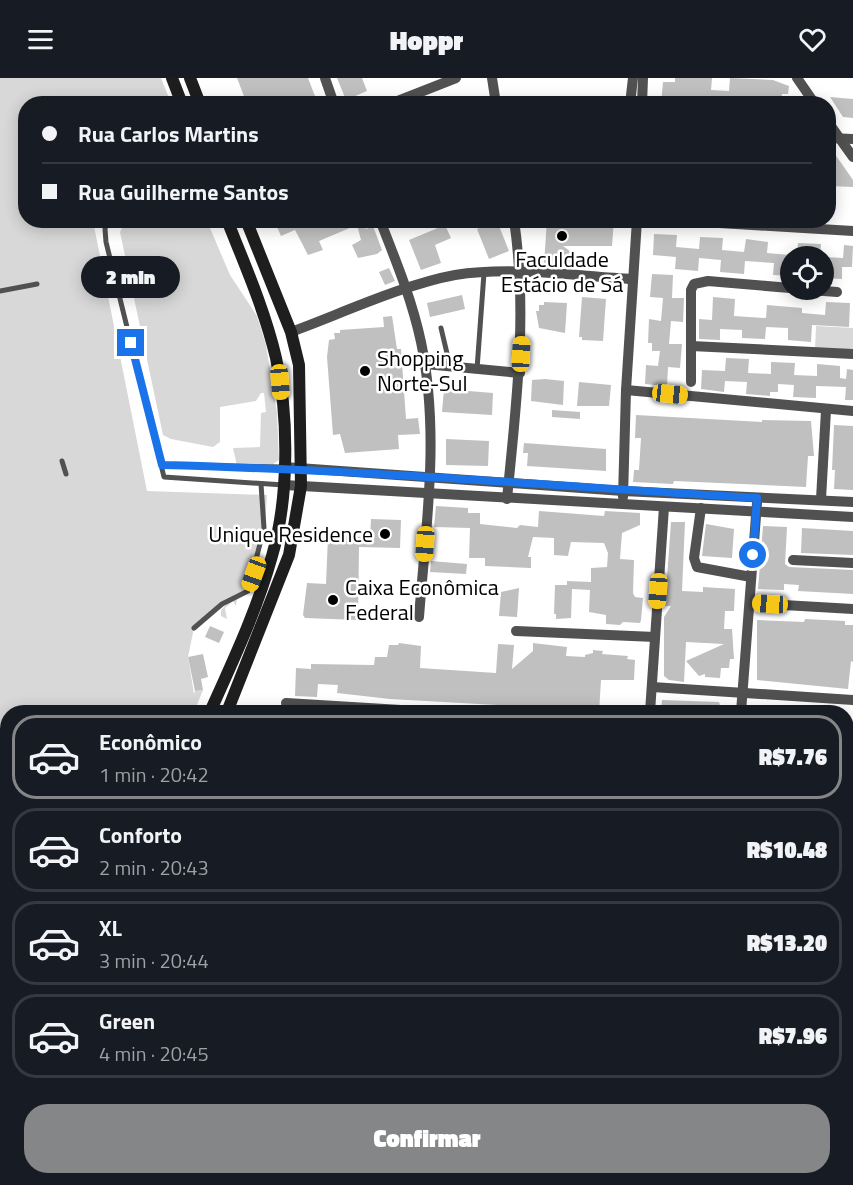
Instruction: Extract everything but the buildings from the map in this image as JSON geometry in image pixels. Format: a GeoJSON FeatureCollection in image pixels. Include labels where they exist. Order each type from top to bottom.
{"type":"FeatureCollection","features":[{"type":"Feature","properties":{"kind":"main road"},"geometry":{"type":"LineString","coordinates":[[172,78],[179,96]]}},
{"type":"Feature","properties":{"kind":"main road"},"geometry":{"type":"LineString","coordinates":[[190,78],[197,96]]}},
{"type":"Feature","properties":{"kind":"main road"},"geometry":{"type":"LineString","coordinates":[[213,705],[256,606],[273,555],[284,485],[281,401],[276,357],[231,228]]}},
{"type":"Feature","properties":{"kind":"main road"},"geometry":{"type":"LineString","coordinates":[[230,705],[289,555],[301,486],[301,383],[291,333],[249,228]]}},
{"type":"Feature","properties":{"kind":"street"},"geometry":{"type":"LineString","coordinates":[[325,78],[331,96]]}},
{"type":"Feature","properties":{"kind":"street"},"geometry":{"type":"LineString","coordinates":[[407,96],[436,82],[456,78]]}},
{"type":"Feature","properties":{"kind":"street"},"geometry":{"type":"LineString","coordinates":[[492,78],[495,96]]}},
{"type":"Feature","properties":{"kind":"street"},"geometry":{"type":"LineString","coordinates":[[631,96],[633,78]]}},
{"type":"Feature","properties":{"kind":"street"},"geometry":{"type":"LineString","coordinates":[[642,96],[643,78]]}},
{"type":"Feature","properties":{"kind":"street"},"geometry":{"type":"LineString","coordinates":[[797,78],[809,96]]}},
{"type":"Feature","properties":{"kind":"street"},"geometry":{"type":"LineString","coordinates":[[836,133],[853,157]]}},
{"type":"Feature","properties":{"kind":"street"},"geometry":{"type":"LineString","coordinates":[[836,138],[853,139]]}},
{"type":"Feature","properties":{"kind":"street"},"geometry":{"type":"LineString","coordinates":[[383,228],[407,290],[425,364],[431,424],[430,479],[419,617]]}},
{"type":"Feature","properties":{"kind":"street"},"geometry":{"type":"LineString","coordinates":[[507,500],[520,373],[520,273],[515,228]]}},
{"type":"Feature","properties":{"kind":"street"},"geometry":{"type":"LineString","coordinates":[[622,506],[626,390],[636,228]]}},
{"type":"Feature","properties":{"kind":"street"},"geometry":{"type":"LineString","coordinates":[[803,228],[853,231]]}},
{"type":"Feature","properties":{"kind":"street"},"geometry":{"type":"LineString","coordinates":[[291,333],[438,279],[483,273],[633,279]]}},
{"type":"Feature","properties":{"kind":"street"},"geometry":{"type":"LineString","coordinates":[[691,382],[691,290],[696,283],[708,281],[780,287]]}},
{"type":"Feature","properties":{"kind":"street"},"geometry":{"type":"LineString","coordinates":[[691,346],[853,354]]}},
{"type":"Feature","properties":{"kind":"street"},"geometry":{"type":"LineString","coordinates":[[425,364],[520,373]]}},
{"type":"Feature","properties":{"kind":"street"},"geometry":{"type":"LineString","coordinates":[[626,390],[853,411]]}},
{"type":"Feature","properties":{"kind":"street"},"geometry":{"type":"LineString","coordinates":[[821,500],[826,410]]}},
{"type":"Feature","properties":{"kind":"street"},"geometry":{"type":"LineString","coordinates":[[284,467],[623,491],[853,502]]}},
{"type":"Feature","properties":{"kind":"street"},"geometry":{"type":"LineString","coordinates":[[284,485],[507,500],[853,517]]}},
{"type":"Feature","properties":{"kind":"street"},"geometry":{"type":"LineString","coordinates":[[741,705],[757,498]]}},
{"type":"Feature","properties":{"kind":"street"},"geometry":{"type":"LineString","coordinates":[[651,705],[664,507]]}},
{"type":"Feature","properties":{"kind":"street"},"geometry":{"type":"LineString","coordinates":[[701,508],[694,558],[697,567],[752,577]]}},
{"type":"Feature","properties":{"kind":"street"},"geometry":{"type":"LineString","coordinates":[[793,560],[853,563]]}},
{"type":"Feature","properties":{"kind":"street"},"geometry":{"type":"LineString","coordinates":[[750,603],[853,609]]}},
{"type":"Feature","properties":{"kind":"street"},"geometry":{"type":"LineString","coordinates":[[516,632],[655,637]]}},
{"type":"Feature","properties":{"kind":"street"},"geometry":{"type":"LineString","coordinates":[[652,687],[853,700]]}},
{"type":"Feature","properties":{"kind":"street"},"geometry":{"type":"LineString","coordinates":[[285,703],[318,705]]}},
{"type":"Feature","properties":{"kind":"lane"},"geometry":{"type":"LineString","coordinates":[[105,228],[106,242],[164,477],[284,485]]}},
{"type":"Feature","properties":{"kind":"lane"},"geometry":{"type":"LineString","coordinates":[[477,369],[483,273]]}},
{"type":"Feature","properties":{"kind":"lane"},"geometry":{"type":"LineString","coordinates":[[0,291],[37,285]]}},
{"type":"Feature","properties":{"kind":"lane"},"geometry":{"type":"LineString","coordinates":[[441,328],[450,366]]}},
{"type":"Feature","properties":{"kind":"lane"},"geometry":{"type":"LineString","coordinates":[[62,461],[66,474]]}},
{"type":"Feature","properties":{"kind":"lane"},"geometry":{"type":"LineString","coordinates":[[162,465],[284,467]]}},
{"type":"Feature","properties":{"kind":"lane"},"geometry":{"type":"LineString","coordinates":[[194,628],[222,604],[248,591],[264,528],[261,484]]}},
{"type":"Feature","properties":{"kind":"shaded area"},"geometry":{"type":"Polygon","coordinates":[[[0,78],[161,78],[168,96],[18,96],[18,228],[94,228],[147,491],[267,495],[265,527],[248,591],[237,598],[236,606],[233,601],[225,608],[227,619],[221,616],[221,610],[231,600],[194,628],[188,657],[194,694],[195,691],[203,690],[197,705],[0,705],[0,78]]]}},
{"type":"Feature","properties":{"kind":"shaded area"},"geometry":{"type":"Polygon","coordinates":[[[122,228],[210,228],[230,275],[257,316],[266,345],[277,413],[279,460],[273,464],[237,466],[233,448],[260,447],[261,413],[266,412],[264,393],[261,393],[256,401],[220,407],[220,442],[213,447],[171,439],[163,435],[120,232],[122,228]]]}},
{"type":"Feature","properties":{"kind":"shaded area"},"geometry":{"type":"Polygon","coordinates":[[[816,326],[853,328],[853,352],[815,349],[816,326]]]}},
{"type":"Feature","properties":{"kind":"place","name":"Faculdade Estácio de Sá"},"geometry":{"type":"Point","coordinates":[562,236]}},
{"type":"Feature","properties":{"kind":"place","name":"Shopping Norte-Sul"},"geometry":{"type":"Point","coordinates":[365,371]}},
{"type":"Feature","properties":{"kind":"place","name":"Unique Residence"},"geometry":{"type":"Point","coordinates":[385,534]}},
{"type":"Feature","properties":{"kind":"place","name":"Caixa Econômica Federal"},"geometry":{"type":"Point","coordinates":[333,600]}},
{"type":"Feature","properties":{"kind":"route"},"geometry":{"type":"LineString","coordinates":[[131,343],[162,465],[284,467],[430,479],[757,498],[753,555]]}}]}
